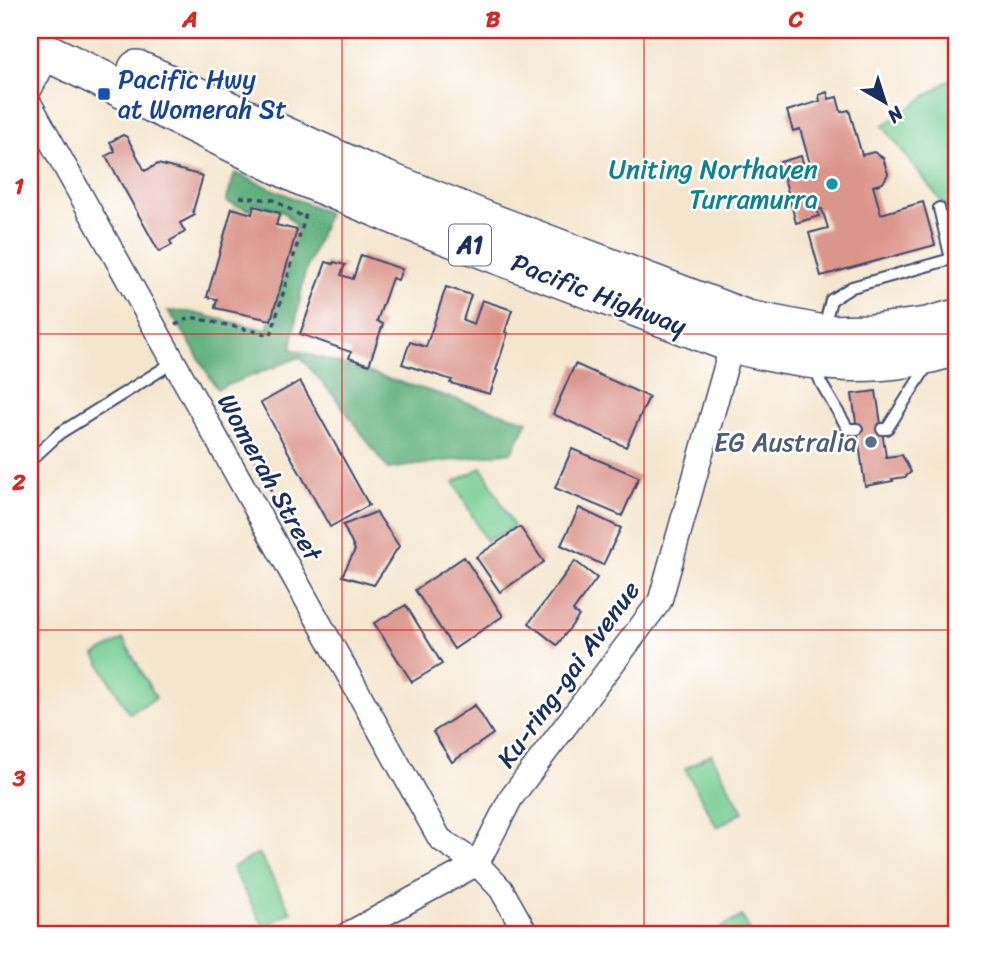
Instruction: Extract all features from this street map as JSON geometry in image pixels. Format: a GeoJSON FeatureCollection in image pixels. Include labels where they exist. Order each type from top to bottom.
{"type":"FeatureCollection","features":[{"type":"Feature","properties":{"kind":"highway","name":"Pacific Highway"},"geometry":{"type":"LineString","coordinates":[[44,42],[302,177],[435,232],[732,344],[818,347],[956,318]]}},
{"type":"Feature","properties":{"kind":"highway","name":"Pacific Highway"},"geometry":{"type":"LineString","coordinates":[[44,42],[493,223],[818,347],[849,364],[892,362],[945,351]]}},
{"type":"Feature","properties":{"kind":"street"},"geometry":{"type":"LineString","coordinates":[[30,89],[44,42]]}},
{"type":"Feature","properties":{"kind":"street","name":"Womerah Street"},"geometry":{"type":"LineString","coordinates":[[30,104],[440,839],[477,864]]}},
{"type":"Feature","properties":{"kind":"street","name":"Ku-ring-gai Avenue"},"geometry":{"type":"LineString","coordinates":[[477,864],[511,798],[660,601],[732,344]]}},
{"type":"Feature","properties":{"kind":"street"},"geometry":{"type":"LineString","coordinates":[[346,935],[477,864],[501,889],[527,935]]}},
{"type":"Feature","properties":{"kind":"lane"},"geometry":{"type":"LineString","coordinates":[[857,429],[848,429],[821,383],[818,347],[831,300],[852,286],[951,259],[939,208]]}},
{"type":"Feature","properties":{"kind":"lane"},"geometry":{"type":"LineString","coordinates":[[882,429],[887,429],[945,351]]}},
{"type":"Feature","properties":{"kind":"lane"},"geometry":{"type":"LineString","coordinates":[[30,461],[60,433],[174,362]]}},
{"type":"Feature","properties":{"kind":"path"},"geometry":{"type":"LineString","coordinates":[[169,328],[191,317],[271,335],[306,216],[274,200],[240,197]]}},
{"type":"Feature","properties":{"kind":"green space"},"geometry":{"type":"Polygon","coordinates":[[[951,79],[956,81],[956,220],[883,126],[951,79]]]}},
{"type":"Feature","properties":{"kind":"green space"},"geometry":{"type":"Polygon","coordinates":[[[235,173],[328,213],[304,276],[291,349],[528,421],[512,452],[388,469],[334,396],[300,357],[217,389],[168,311],[189,312],[267,330],[296,225],[282,211],[253,203],[250,210],[226,202],[235,173]]]}},
{"type":"Feature","properties":{"kind":"green space"},"geometry":{"type":"Polygon","coordinates":[[[482,467],[514,527],[486,541],[454,482],[482,467]]]}},
{"type":"Feature","properties":{"kind":"green space"},"geometry":{"type":"Polygon","coordinates":[[[123,639],[156,698],[129,713],[95,655],[123,639]]]}},
{"type":"Feature","properties":{"kind":"green space"},"geometry":{"type":"Polygon","coordinates":[[[711,754],[743,812],[717,827],[685,769],[711,754]]]}},
{"type":"Feature","properties":{"kind":"green space"},"geometry":{"type":"Polygon","coordinates":[[[259,853],[291,912],[264,927],[232,868],[259,853]]]}},
{"type":"Feature","properties":{"kind":"green space"},"geometry":{"type":"Polygon","coordinates":[[[742,916],[752,935],[717,935],[715,931],[742,916]]]}},
{"type":"Feature","properties":{"kind":"building","name":"Uniting Northaven Turramurra"},"geometry":{"type":"Polygon","coordinates":[[[827,92],[829,99],[837,97],[841,112],[849,110],[862,155],[874,152],[883,158],[888,174],[883,183],[873,186],[881,214],[923,202],[935,245],[821,276],[809,233],[828,228],[822,209],[817,210],[819,216],[796,223],[780,162],[801,156],[804,166],[810,164],[800,129],[793,131],[787,111],[820,101],[819,95],[827,92]]]}},
{"type":"Feature","properties":{"kind":"building"},"geometry":{"type":"Polygon","coordinates":[[[123,135],[127,137],[145,171],[158,164],[203,176],[193,211],[195,215],[180,223],[185,232],[170,241],[172,245],[159,252],[106,156],[115,151],[110,142],[123,135]]]}},
{"type":"Feature","properties":{"kind":"building"},"geometry":{"type":"Polygon","coordinates":[[[254,206],[280,213],[276,225],[297,230],[271,320],[215,308],[217,299],[207,297],[232,208],[252,214],[254,206]]]}},
{"type":"Feature","properties":{"kind":"building"},"geometry":{"type":"Polygon","coordinates":[[[361,255],[402,269],[398,280],[392,278],[377,321],[383,324],[369,365],[349,358],[351,352],[300,334],[326,262],[345,265],[341,275],[353,279],[361,255]]]}},
{"type":"Feature","properties":{"kind":"building"},"geometry":{"type":"Polygon","coordinates":[[[446,287],[471,295],[463,320],[474,324],[482,300],[512,310],[490,394],[450,383],[452,380],[402,364],[410,342],[426,347],[446,287]]]}},
{"type":"Feature","properties":{"kind":"building"},"geometry":{"type":"Polygon","coordinates":[[[575,364],[649,397],[626,447],[553,414],[575,364]]]}},
{"type":"Feature","properties":{"kind":"building"},"geometry":{"type":"Polygon","coordinates":[[[300,381],[369,505],[330,527],[261,403],[300,381]]]}},
{"type":"Feature","properties":{"kind":"building","name":"EG Australia"},"geometry":{"type":"Polygon","coordinates":[[[876,391],[886,457],[902,455],[911,472],[905,477],[892,479],[893,481],[865,486],[852,394],[876,391]]]}},
{"type":"Feature","properties":{"kind":"building"},"geometry":{"type":"Polygon","coordinates":[[[572,449],[639,477],[622,516],[555,488],[572,449]]]}},
{"type":"Feature","properties":{"kind":"building"},"geometry":{"type":"Polygon","coordinates":[[[579,508],[621,528],[603,565],[561,545],[579,508]]]}},
{"type":"Feature","properties":{"kind":"building"},"geometry":{"type":"Polygon","coordinates":[[[376,512],[399,546],[374,585],[342,576],[355,550],[343,525],[376,512]]]}},
{"type":"Feature","properties":{"kind":"building"},"geometry":{"type":"Polygon","coordinates":[[[520,527],[544,562],[500,592],[476,557],[520,527]]]}},
{"type":"Feature","properties":{"kind":"building"},"geometry":{"type":"Polygon","coordinates":[[[464,557],[503,616],[454,649],[415,590],[464,557]]]}},
{"type":"Feature","properties":{"kind":"building"},"geometry":{"type":"Polygon","coordinates":[[[575,561],[597,578],[573,611],[579,616],[557,645],[529,623],[575,561]]]}},
{"type":"Feature","properties":{"kind":"building"},"geometry":{"type":"Polygon","coordinates":[[[406,605],[442,664],[412,682],[374,623],[406,605]]]}},
{"type":"Feature","properties":{"kind":"building"},"geometry":{"type":"Polygon","coordinates":[[[475,705],[493,734],[452,762],[433,732],[475,705]]]}},
{"type":"Feature","properties":{"kind":"place","name":"Pacific Hwy at Womerah St"},"geometry":{"type":"Point","coordinates":[104,94]}},
{"type":"Feature","properties":{"kind":"place","name":"Uniting Northaven Turramurra"},"geometry":{"type":"Point","coordinates":[832,184]}},
{"type":"Feature","properties":{"kind":"place","name":"EG Australia"},"geometry":{"type":"Point","coordinates":[871,442]}}]}
